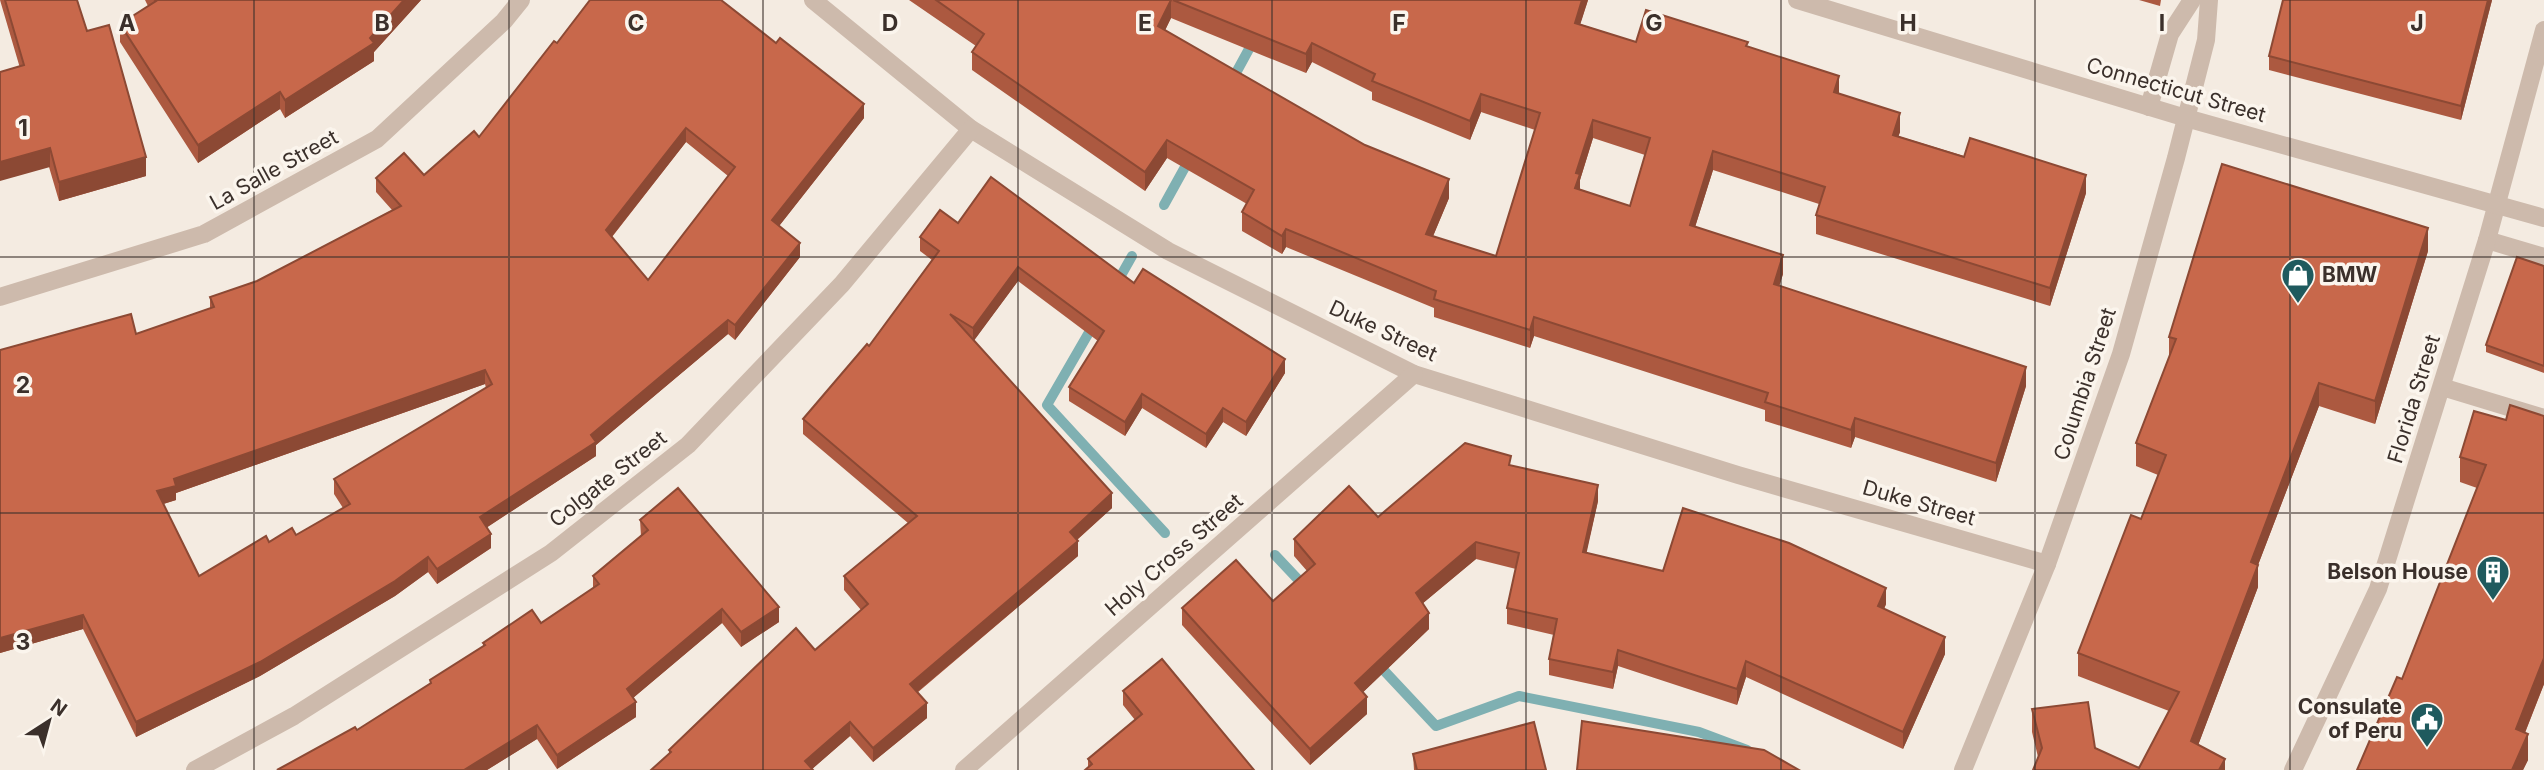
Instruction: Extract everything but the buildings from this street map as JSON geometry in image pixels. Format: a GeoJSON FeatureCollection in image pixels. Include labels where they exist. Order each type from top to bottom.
{"type":"FeatureCollection","features":[{"type":"Feature","properties":{"kind":"street","name":"La Salle Street"},"geometry":{"type":"LineString","coordinates":[[0,297],[204,234],[376,139],[504,21],[521,0]]}},
{"type":"Feature","properties":{"kind":"street","name":"Duke Street"},"geometry":{"type":"LineString","coordinates":[[813,0],[971,129],[1168,251],[1414,374],[1738,475],[2047,564]]}},
{"type":"Feature","properties":{"kind":"street","name":"Connecticut Street"},"geometry":{"type":"LineString","coordinates":[[1797,0],[2186,118],[2544,218]]}},
{"type":"Feature","properties":{"kind":"street"},"geometry":{"type":"LineString","coordinates":[[2149,107],[2170,34],[2192,0]]}},
{"type":"Feature","properties":{"kind":"street","name":"Columbia Street"},"geometry":{"type":"LineString","coordinates":[[1963,770],[2047,564],[2121,354],[2206,40],[2209,0]]}},
{"type":"Feature","properties":{"kind":"street","name":"Florida Street"},"geometry":{"type":"LineString","coordinates":[[2292,770],[2378,589],[2487,240],[2544,30]]}},
{"type":"Feature","properties":{"kind":"street","name":"Colgate Street"},"geometry":{"type":"LineString","coordinates":[[195,770],[294,716],[551,553],[688,444],[842,284],[971,129]]}},
{"type":"Feature","properties":{"kind":"street"},"geometry":{"type":"LineString","coordinates":[[2487,240],[2544,257]]}},
{"type":"Feature","properties":{"kind":"street","name":"Holy Cross Street"},"geometry":{"type":"LineString","coordinates":[[964,770],[1414,374]]}},
{"type":"Feature","properties":{"kind":"street"},"geometry":{"type":"LineString","coordinates":[[2442,387],[2544,418]]}},
{"type":"Feature","properties":{"kind":"waterway"},"geometry":{"type":"LineString","coordinates":[[1231,82],[1255,38]]}},
{"type":"Feature","properties":{"kind":"waterway"},"geometry":{"type":"LineString","coordinates":[[1164,205],[1190,158]]}},
{"type":"Feature","properties":{"kind":"waterway"},"geometry":{"type":"LineString","coordinates":[[1115,286],[1132,256]]}},
{"type":"Feature","properties":{"kind":"waterway"},"geometry":{"type":"LineString","coordinates":[[1095,322],[1047,405],[1165,533]]}},
{"type":"Feature","properties":{"kind":"waterway"},"geometry":{"type":"LineString","coordinates":[[1275,555],[1307,589]]}},
{"type":"Feature","properties":{"kind":"waterway"},"geometry":{"type":"LineString","coordinates":[[1376,662],[1436,726],[1519,696],[1699,732],[1747,750]]}},
{"type":"Feature","properties":{"kind":"place","name":"BMW"},"geometry":{"type":"Point","coordinates":[2298,305]}},
{"type":"Feature","properties":{"kind":"place","name":"Belson House"},"geometry":{"type":"Point","coordinates":[2493,602]}},
{"type":"Feature","properties":{"kind":"place","name":"Consulate of Peru"},"geometry":{"type":"Point","coordinates":[2427,749]}}]}
